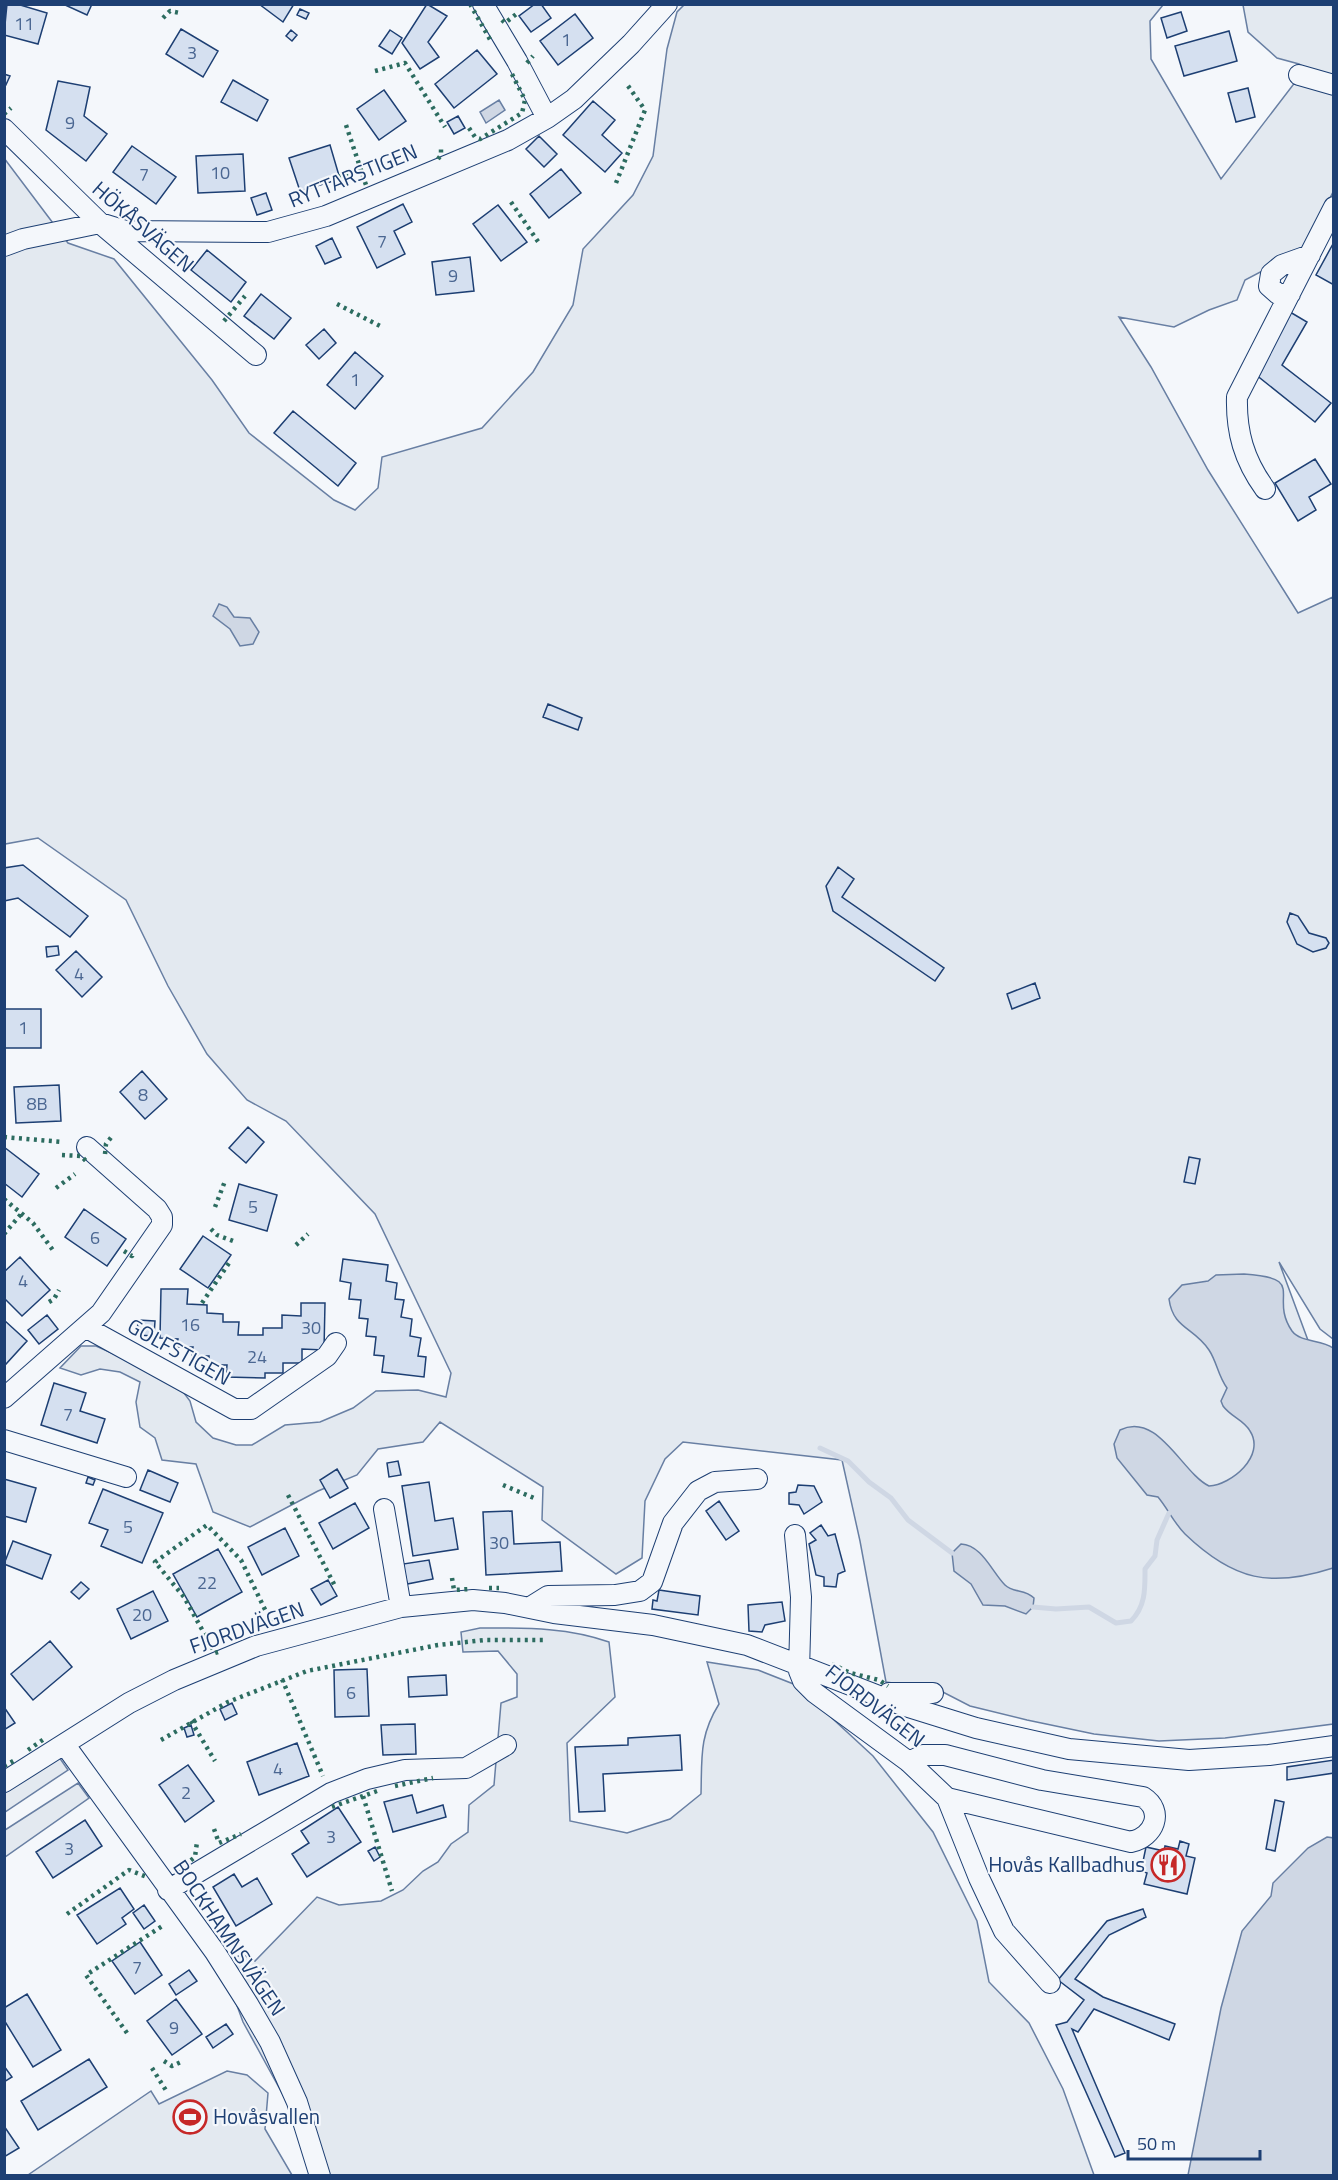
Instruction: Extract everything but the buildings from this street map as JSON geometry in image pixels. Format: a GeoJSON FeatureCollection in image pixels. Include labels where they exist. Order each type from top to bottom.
{"type":"FeatureCollection","features":[{"type":"Feature","properties":{"kind":"street"},"geometry":{"type":"LineString","coordinates":[[483,4],[547,118]]}},
{"type":"Feature","properties":{"kind":"street","name":"RYTTARSTIGEN"},"geometry":{"type":"LineString","coordinates":[[4,246],[23,239],[100,223],[126,231],[211,233],[268,232],[297,226],[508,140],[547,118],[574,99],[631,44],[667,4]]}},
{"type":"Feature","properties":{"kind":"street"},"geometry":{"type":"LineString","coordinates":[[1299,75],[1334,85]]}},
{"type":"Feature","properties":{"kind":"street","name":"HÖKÅSVÄGEN"},"geometry":{"type":"LineString","coordinates":[[4,129],[100,223],[256,355]]}},
{"type":"Feature","properties":{"kind":"street"},"geometry":{"type":"LineString","coordinates":[[1265,489],[1251,470],[1242,449],[1236,417],[1237,397],[1334,207]]}},
{"type":"Feature","properties":{"kind":"street"},"geometry":{"type":"LineString","coordinates":[[1290,294],[1273,291],[1269,286],[1271,274],[1282,265],[1310,255]]}},
{"type":"Feature","properties":{"kind":"street","name":"GOLFSTIGEN"},"geometry":{"type":"LineString","coordinates":[[4,1398],[32,1371],[87,1328],[122,1285],[159,1231],[162,1217],[157,1209],[87,1148]]}},
{"type":"Feature","properties":{"kind":"street","name":"GOLFSTIGEN"},"geometry":{"type":"LineString","coordinates":[[87,1328],[234,1409],[251,1409],[327,1356],[336,1343]]}},
{"type":"Feature","properties":{"kind":"street"},"geometry":{"type":"LineString","coordinates":[[4,1440],[126,1477]]}},
{"type":"Feature","properties":{"kind":"street","name":"FJORDVÄGEN"},"geometry":{"type":"LineString","coordinates":[[532,1606],[548,1596],[630,1594],[640,1591],[652,1582],[673,1523],[698,1491],[715,1482],[757,1479]]}},
{"type":"Feature","properties":{"kind":"street"},"geometry":{"type":"LineString","coordinates":[[384,1509],[401,1607]]}},
{"type":"Feature","properties":{"kind":"street"},"geometry":{"type":"LineString","coordinates":[[795,1535],[801,1596],[798,1665],[976,1728],[1023,1741],[1120,1756],[1189,1760],[1269,1755],[1334,1746]]}},
{"type":"Feature","properties":{"kind":"street","name":"FJORDVÄGEN"},"geometry":{"type":"LineString","coordinates":[[4,1782],[129,1703],[215,1662],[256,1646],[401,1607],[422,1603],[473,1600],[532,1606],[554,1614],[653,1625],[747,1645],[798,1665],[803,1681],[815,1693],[909,1762],[947,1798],[979,1878],[1004,1931],[1050,1983]]}},
{"type":"Feature","properties":{"kind":"street"},"geometry":{"type":"LineString","coordinates":[[887,1698],[889,1693],[896,1692],[933,1693]]}},
{"type":"Feature","properties":{"kind":"street","name":"BOCKHAMNSVÄGEN"},"geometry":{"type":"LineString","coordinates":[[65,1745],[215,1952],[270,2042],[297,2102],[320,2175]]}},
{"type":"Feature","properties":{"kind":"street"},"geometry":{"type":"LineString","coordinates":[[168,1890],[331,1793],[367,1779],[405,1770],[466,1768],[506,1745]]}},
{"type":"Feature","properties":{"kind":"street"},"geometry":{"type":"LineString","coordinates":[[909,1762],[923,1755],[945,1755],[1042,1780],[1143,1797],[1151,1802],[1156,1814],[1154,1825],[1148,1834],[1131,1842],[947,1798]]}},
{"type":"Feature","properties":{"kind":"shaded area"},"geometry":{"type":"Polygon","coordinates":[[[684,5],[1163,5],[1150,21],[1151,59],[1221,179],[1296,81],[1333,88],[1333,192],[1304,249],[1245,280],[1237,300],[1209,310],[1174,327],[1119,317],[1151,367],[1208,470],[1298,613],[1333,597],[1333,1339],[1320,1329],[1279,1262],[1333,1408],[1333,1724],[1225,1738],[1159,1741],[1094,1734],[1027,1720],[970,1706],[939,1690],[886,1682],[860,1541],[842,1460],[683,1442],[665,1459],[645,1501],[642,1558],[616,1574],[542,1520],[543,1487],[440,1422],[423,1442],[378,1449],[357,1475],[318,1491],[250,1527],[213,1512],[196,1464],[162,1460],[155,1438],[140,1427],[136,1402],[140,1382],[120,1372],[100,1369],[81,1375],[60,1368],[81,1346],[96,1346],[175,1381],[190,1401],[196,1422],[213,1438],[236,1445],[252,1445],[285,1425],[320,1422],[353,1408],[376,1391],[418,1390],[446,1397],[451,1373],[375,1214],[286,1121],[247,1100],[207,1054],[168,986],[126,900],[38,838],[5,844],[4,158],[68,243],[114,259],[212,380],[249,433],[334,500],[355,510],[378,488],[382,457],[482,428],[533,372],[573,305],[583,249],[633,195],[653,156],[667,49],[677,12],[684,5]]]}},
{"type":"Feature","properties":{"kind":"shaded area"},"geometry":{"type":"Polygon","coordinates":[[[1243,5],[1333,5],[1333,85],[1299,64],[1277,58],[1248,32],[1243,5]]]}},
{"type":"Feature","properties":{"kind":"shaded area"},"geometry":{"type":"Polygon","coordinates":[[[499,100],[505,110],[486,123],[480,112],[499,100]]]}},
{"type":"Feature","properties":{"kind":"shaded area"},"geometry":{"type":"Polygon","coordinates":[[[219,604],[227,607],[234,617],[250,618],[259,632],[253,644],[240,646],[230,629],[213,616],[219,604]]]}},
{"type":"Feature","properties":{"kind":"shaded area"},"geometry":{"type":"Polygon","coordinates":[[[1244,1274],[1276,1280],[1283,1291],[1286,1319],[1292,1331],[1296,1335],[1333,1348],[1333,1568],[1291,1578],[1254,1576],[1237,1571],[1203,1550],[1185,1534],[1158,1497],[1147,1495],[1117,1458],[1114,1444],[1120,1430],[1134,1426],[1146,1429],[1158,1436],[1199,1479],[1209,1486],[1227,1480],[1244,1468],[1250,1459],[1254,1440],[1247,1427],[1223,1406],[1221,1401],[1227,1388],[1212,1355],[1203,1342],[1179,1322],[1171,1309],[1169,1299],[1182,1285],[1208,1281],[1216,1275],[1244,1274]]]}},
{"type":"Feature","properties":{"kind":"shaded area"},"geometry":{"type":"Polygon","coordinates":[[[961,1544],[981,1554],[1005,1585],[1034,1598],[1033,1607],[1026,1614],[1005,1606],[983,1605],[971,1584],[954,1571],[952,1553],[961,1544]]]}},
{"type":"Feature","properties":{"kind":"shaded area"},"geometry":{"type":"Polygon","coordinates":[[[480,1628],[530,1628],[562,1631],[609,1642],[615,1697],[567,1743],[570,1821],[627,1833],[670,1819],[701,1794],[705,1737],[719,1704],[707,1662],[758,1670],[796,1685],[873,1756],[933,1832],[977,1921],[989,1982],[1029,2023],[1063,2089],[1094,2175],[327,2175],[243,2022],[225,1973],[231,1960],[242,1954],[255,1961],[317,1897],[339,1905],[381,1901],[403,1890],[423,1871],[438,1862],[451,1844],[468,1832],[469,1805],[494,1785],[501,1703],[517,1697],[517,1674],[498,1651],[463,1652],[461,1632],[480,1628]]]}},
{"type":"Feature","properties":{"kind":"shaded area"},"geometry":{"type":"Polygon","coordinates":[[[59,1757],[68,1770],[5,1812],[5,1793],[59,1757]]]}},
{"type":"Feature","properties":{"kind":"shaded area"},"geometry":{"type":"Polygon","coordinates":[[[78,1783],[89,1798],[5,1857],[5,1830],[78,1783]]]}},
{"type":"Feature","properties":{"kind":"shaded area"},"geometry":{"type":"Polygon","coordinates":[[[1327,1837],[1334,1838],[1333,2175],[1188,2175],[1221,2008],[1242,1931],[1271,1896],[1273,1883],[1308,1848],[1327,1837]]]}},
{"type":"Feature","properties":{"kind":"shaded area","name":"Hovåsvallen"},"geometry":{"type":"Polygon","coordinates":[[[227,2071],[247,2075],[268,2093],[265,2129],[292,2175],[28,2175],[151,2091],[159,2104],[227,2071]]]}},
{"type":"Feature","properties":{"kind":"waterway"},"geometry":{"type":"LineString","coordinates":[[820,1448],[848,1461],[869,1482],[891,1498],[908,1520],[952,1553]]}},
{"type":"Feature","properties":{"kind":"waterway"},"geometry":{"type":"LineString","coordinates":[[1033,1607],[1056,1609],[1089,1607],[1116,1623],[1131,1621],[1140,1609],[1145,1590],[1145,1569],[1155,1556],[1157,1540],[1169,1513]]}},
{"type":"Feature","properties":{"kind":"hedge"},"geometry":{"type":"LineString","coordinates":[[470,4],[492,43]]}},
{"type":"Feature","properties":{"kind":"hedge"},"geometry":{"type":"LineString","coordinates":[[163,18],[170,11],[180,13]]}},
{"type":"Feature","properties":{"kind":"hedge"},"geometry":{"type":"LineString","coordinates":[[502,20],[505,23],[519,12]]}},
{"type":"Feature","properties":{"kind":"hedge"},"geometry":{"type":"LineString","coordinates":[[527,63],[533,56]]}},
{"type":"Feature","properties":{"kind":"hedge"},"geometry":{"type":"LineString","coordinates":[[375,71],[405,63],[445,127]]}},
{"type":"Feature","properties":{"kind":"hedge"},"geometry":{"type":"LineString","coordinates":[[469,128],[475,137],[480,139],[522,113],[525,100],[510,70]]}},
{"type":"Feature","properties":{"kind":"hedge"},"geometry":{"type":"LineString","coordinates":[[616,183],[645,110],[626,83]]}},
{"type":"Feature","properties":{"kind":"hedge"},"geometry":{"type":"LineString","coordinates":[[4,114],[11,108]]}},
{"type":"Feature","properties":{"kind":"hedge"},"geometry":{"type":"LineString","coordinates":[[346,125],[366,185]]}},
{"type":"Feature","properties":{"kind":"hedge"},"geometry":{"type":"LineString","coordinates":[[438,159],[441,155],[441,145]]}},
{"type":"Feature","properties":{"kind":"hedge"},"geometry":{"type":"LineString","coordinates":[[338,177],[362,171]]}},
{"type":"Feature","properties":{"kind":"hedge"},"geometry":{"type":"LineString","coordinates":[[511,202],[539,243]]}},
{"type":"Feature","properties":{"kind":"hedge"},"geometry":{"type":"LineString","coordinates":[[224,321],[245,296]]}},
{"type":"Feature","properties":{"kind":"hedge"},"geometry":{"type":"LineString","coordinates":[[337,304],[380,326]]}},
{"type":"Feature","properties":{"kind":"hedge"},"geometry":{"type":"LineString","coordinates":[[105,1154],[106,1144],[113,1135]]}},
{"type":"Feature","properties":{"kind":"hedge"},"geometry":{"type":"LineString","coordinates":[[4,1137],[63,1142]]}},
{"type":"Feature","properties":{"kind":"hedge"},"geometry":{"type":"LineString","coordinates":[[62,1155],[81,1156],[87,1162]]}},
{"type":"Feature","properties":{"kind":"hedge"},"geometry":{"type":"LineString","coordinates":[[56,1188],[75,1174]]}},
{"type":"Feature","properties":{"kind":"hedge"},"geometry":{"type":"LineString","coordinates":[[215,1207],[225,1181]]}},
{"type":"Feature","properties":{"kind":"hedge"},"geometry":{"type":"LineString","coordinates":[[4,1199],[33,1223],[55,1253]]}},
{"type":"Feature","properties":{"kind":"hedge"},"geometry":{"type":"LineString","coordinates":[[4,1234],[22,1213]]}},
{"type":"Feature","properties":{"kind":"hedge"},"geometry":{"type":"LineString","coordinates":[[211,1229],[217,1235],[233,1241]]}},
{"type":"Feature","properties":{"kind":"hedge"},"geometry":{"type":"LineString","coordinates":[[296,1245],[308,1234]]}},
{"type":"Feature","properties":{"kind":"hedge"},"geometry":{"type":"LineString","coordinates":[[124,1251],[132,1256],[134,1253]]}},
{"type":"Feature","properties":{"kind":"hedge"},"geometry":{"type":"LineString","coordinates":[[202,1303],[231,1260]]}},
{"type":"Feature","properties":{"kind":"hedge"},"geometry":{"type":"LineString","coordinates":[[49,1302],[54,1299],[59,1290]]}},
{"type":"Feature","properties":{"kind":"hedge"},"geometry":{"type":"LineString","coordinates":[[503,1485],[534,1498]]}},
{"type":"Feature","properties":{"kind":"hedge"},"geometry":{"type":"LineString","coordinates":[[288,1495],[336,1588]]}},
{"type":"Feature","properties":{"kind":"hedge"},"geometry":{"type":"LineString","coordinates":[[218,1652],[215,1653],[184,1597],[155,1562],[207,1525],[241,1560],[271,1622]]}},
{"type":"Feature","properties":{"kind":"hedge"},"geometry":{"type":"LineString","coordinates":[[452,1578],[454,1590],[470,1589]]}},
{"type":"Feature","properties":{"kind":"hedge"},"geometry":{"type":"LineString","coordinates":[[489,1588],[499,1588]]}},
{"type":"Feature","properties":{"kind":"hedge"},"geometry":{"type":"LineString","coordinates":[[161,1740],[228,1702],[307,1671],[438,1645],[485,1640],[547,1640]]}},
{"type":"Feature","properties":{"kind":"hedge"},"geometry":{"type":"LineString","coordinates":[[832,1664],[850,1673],[879,1680],[888,1686]]}},
{"type":"Feature","properties":{"kind":"hedge"},"geometry":{"type":"LineString","coordinates":[[282,1679],[323,1776]]}},
{"type":"Feature","properties":{"kind":"hedge"},"geometry":{"type":"LineString","coordinates":[[191,1721],[215,1761]]}},
{"type":"Feature","properties":{"kind":"hedge"},"geometry":{"type":"LineString","coordinates":[[28,1750],[44,1739]]}},
{"type":"Feature","properties":{"kind":"hedge"},"geometry":{"type":"LineString","coordinates":[[4,1766],[15,1760]]}},
{"type":"Feature","properties":{"kind":"hedge"},"geometry":{"type":"LineString","coordinates":[[395,1786],[433,1778]]}},
{"type":"Feature","properties":{"kind":"hedge"},"geometry":{"type":"LineString","coordinates":[[377,1791],[363,1796],[392,1891]]}},
{"type":"Feature","properties":{"kind":"hedge"},"geometry":{"type":"LineString","coordinates":[[332,1807],[363,1796]]}},
{"type":"Feature","properties":{"kind":"hedge"},"geometry":{"type":"LineString","coordinates":[[214,1829],[219,1843],[241,1834]]}},
{"type":"Feature","properties":{"kind":"hedge"},"geometry":{"type":"LineString","coordinates":[[185,1865],[195,1857],[197,1842]]}},
{"type":"Feature","properties":{"kind":"hedge"},"geometry":{"type":"LineString","coordinates":[[67,1914],[129,1870],[147,1877]]}},
{"type":"Feature","properties":{"kind":"hedge"},"geometry":{"type":"LineString","coordinates":[[127,2033],[86,1975],[164,1925]]}},
{"type":"Feature","properties":{"kind":"hedge"},"geometry":{"type":"LineString","coordinates":[[164,2061],[172,2066],[183,2061]]}},
{"type":"Feature","properties":{"kind":"hedge"},"geometry":{"type":"LineString","coordinates":[[152,2068],[167,2092]]}},
{"type":"Feature","properties":{"kind":"place","name":"Hovås Kallbadhus"},"geometry":{"type":"Point","coordinates":[1168,1865]}},
{"type":"Feature","properties":{"kind":"place","name":"Hovåsvallen"},"geometry":{"type":"Point","coordinates":[190,2117]}}]}
